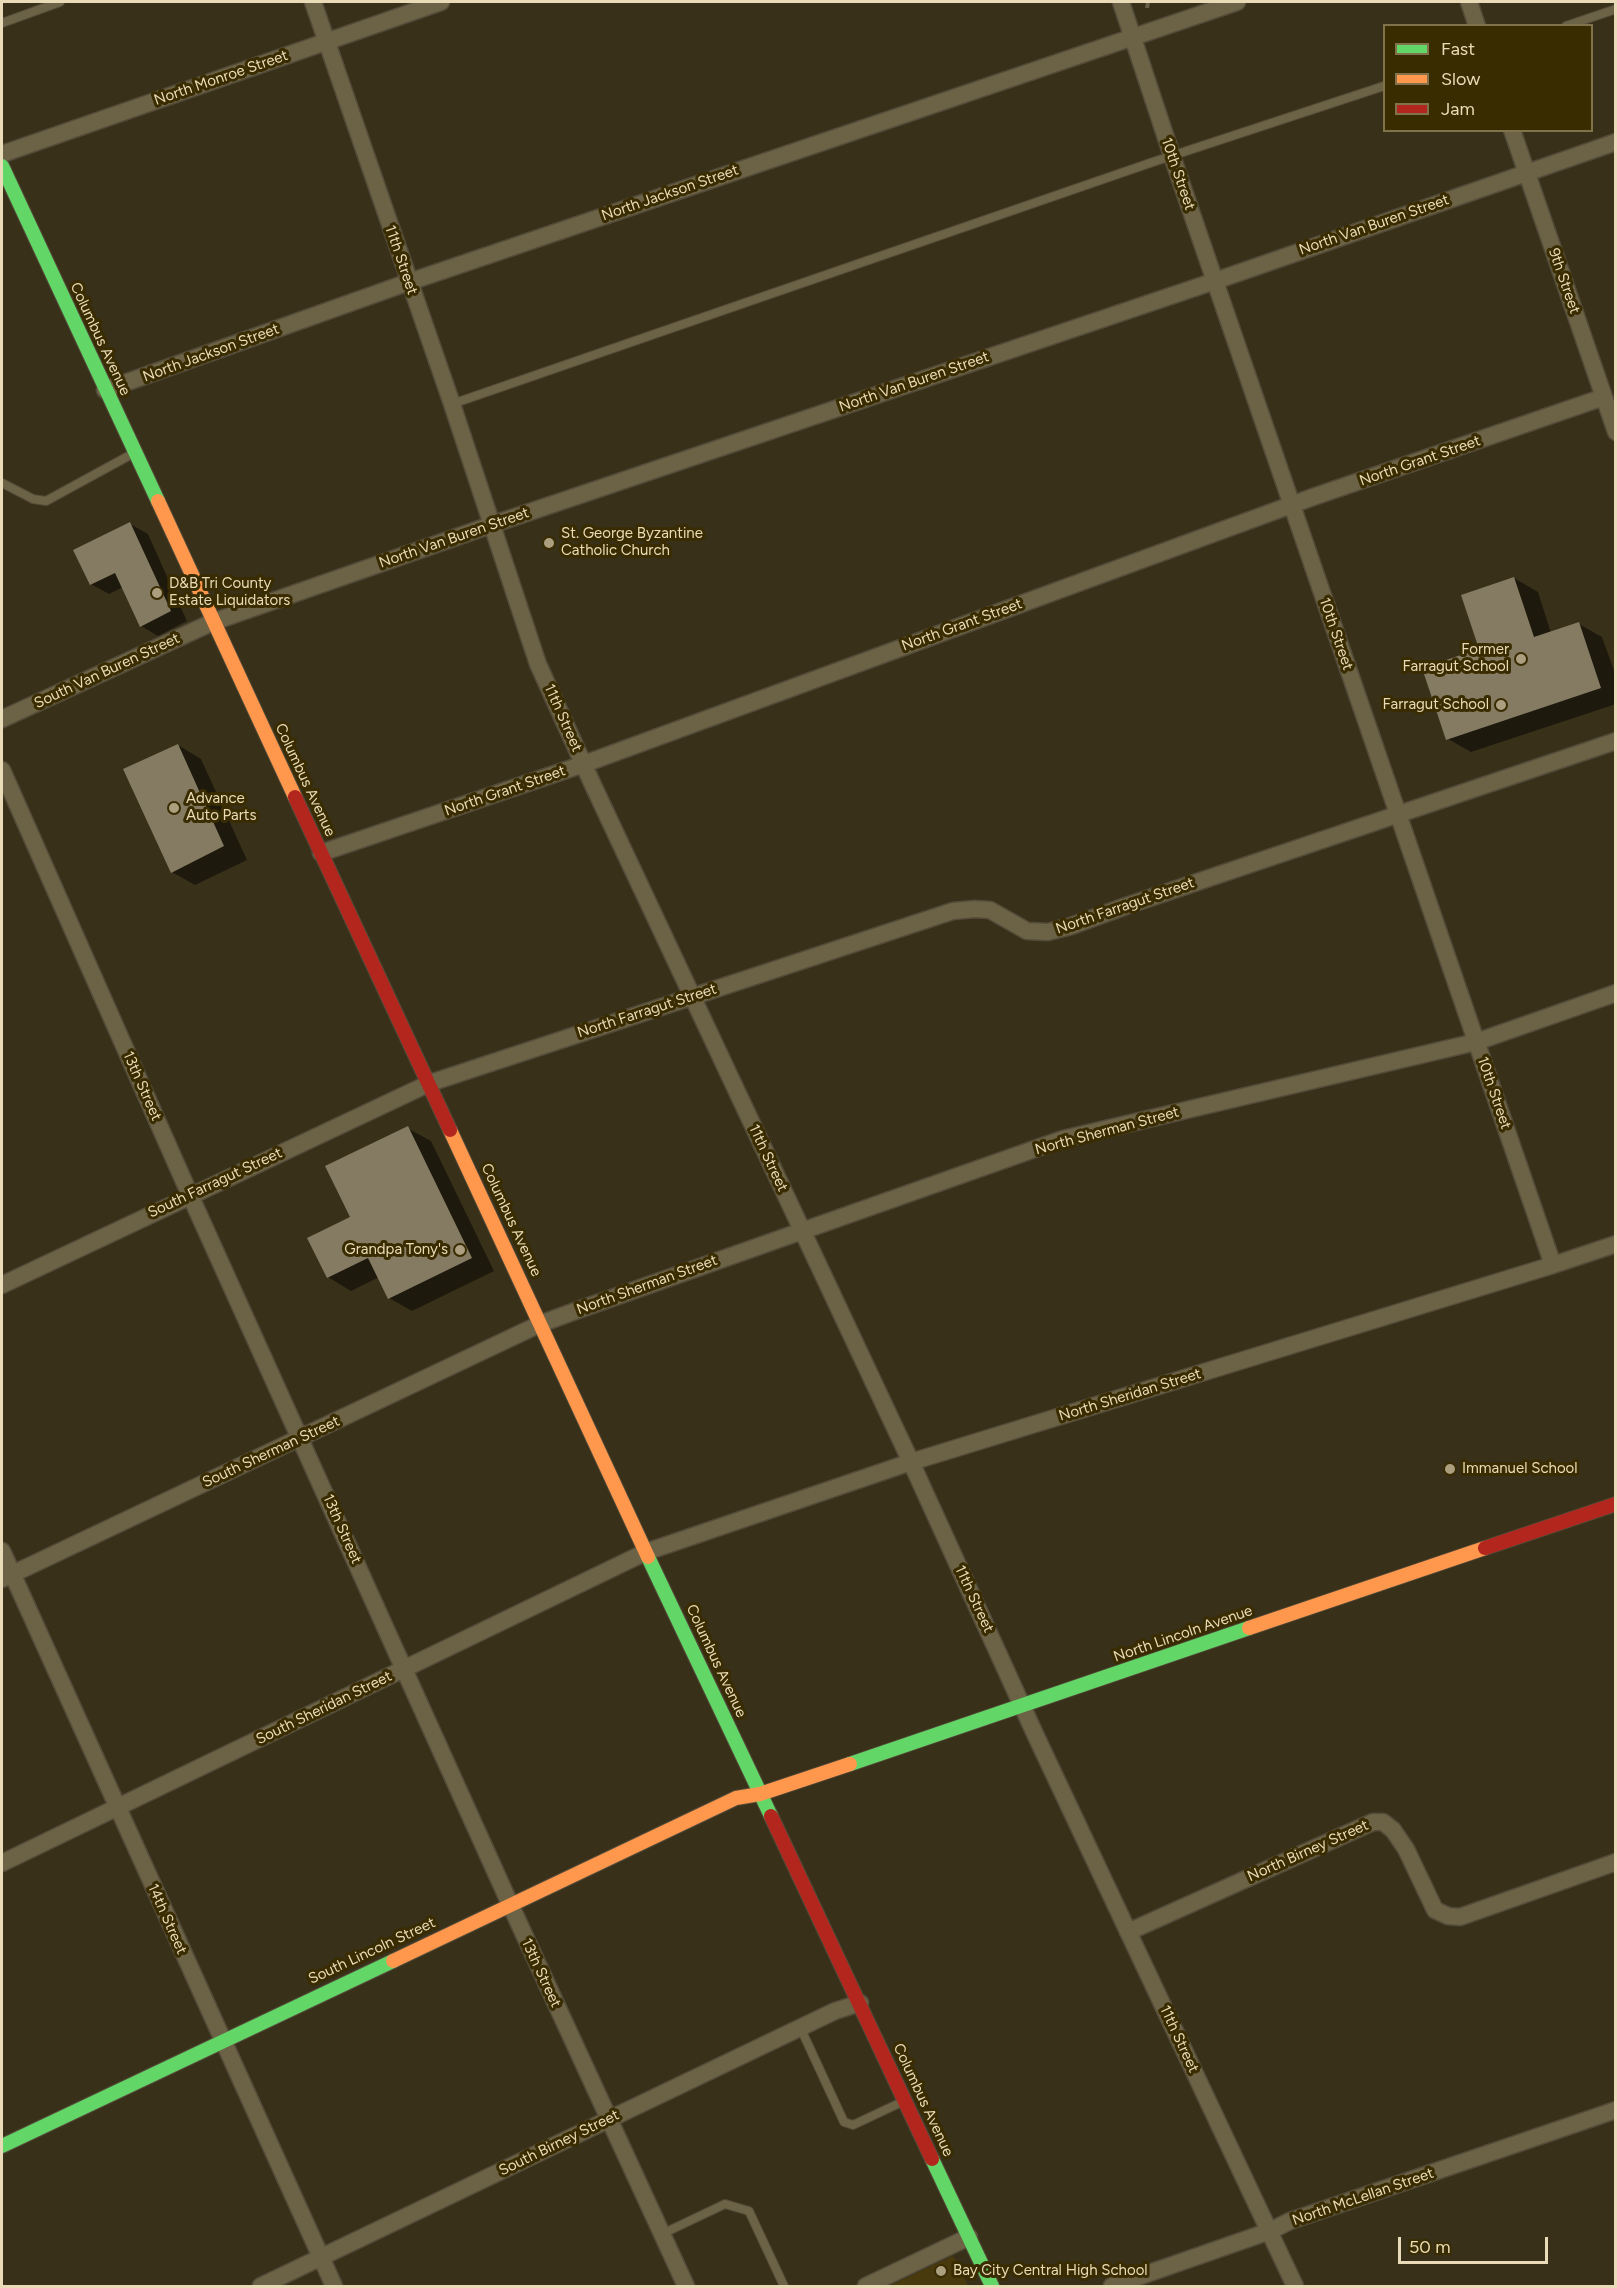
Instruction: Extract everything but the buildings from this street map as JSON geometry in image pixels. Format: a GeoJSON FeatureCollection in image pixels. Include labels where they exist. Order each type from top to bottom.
{"type":"FeatureCollection","features":[{"type":"Feature","properties":{"kind":"street","name":"11th Street"},"geometry":{"type":"LineString","coordinates":[[313,2],[452,404],[538,664],[911,1462],[1022,1706],[1295,2286]]}},
{"type":"Feature","properties":{"kind":"street","name":"North Monroe Street"},"geometry":{"type":"LineString","coordinates":[[2,154],[441,2]]}},
{"type":"Feature","properties":{"kind":"street","name":"10th Street"},"geometry":{"type":"LineString","coordinates":[[1121,2],[1291,505],[1553,1265]]}},
{"type":"Feature","properties":{"kind":"street","name":"North Jackson Street"},"geometry":{"type":"LineString","coordinates":[[105,390],[409,282],[1237,2]]}},
{"type":"Feature","properties":{"kind":"street"},"geometry":{"type":"LineString","coordinates":[[1468,2],[1476,24]]}},
{"type":"Feature","properties":{"kind":"street","name":"9th Street"},"geometry":{"type":"LineString","coordinates":[[1513,132],[1616,432]]}},
{"type":"Feature","properties":{"kind":"street","name":"North Van Buren Street"},"geometry":{"type":"LineString","coordinates":[[213,622],[1616,142]]}},
{"type":"Feature","properties":{"kind":"street","name":"Columbus Avenue"},"geometry":{"type":"LineString","coordinates":[[2,166],[646,1552],[992,2286]]}},
{"type":"Feature","properties":{"kind":"street","name":"North Grant Street"},"geometry":{"type":"LineString","coordinates":[[321,853],[584,764],[1291,505],[1604,397]]}},
{"type":"Feature","properties":{"kind":"street","name":"South Van Buren Street"},"geometry":{"type":"LineString","coordinates":[[2,719],[213,622]]}},
{"type":"Feature","properties":{"kind":"street","name":"North Farragut Street"},"geometry":{"type":"LineString","coordinates":[[430,1083],[953,911],[990,910],[1027,931],[1055,930],[1616,741]]}},
{"type":"Feature","properties":{"kind":"street","name":"13th Street"},"geometry":{"type":"LineString","coordinates":[[2,770],[190,1195],[510,1904],[687,2286]]}},
{"type":"Feature","properties":{"kind":"street","name":"North Sherman Street"},"geometry":{"type":"LineString","coordinates":[[540,1324],[802,1229],[1063,1139],[1476,1042],[1616,993]]}},
{"type":"Feature","properties":{"kind":"street","name":"South Farragut Street"},"geometry":{"type":"LineString","coordinates":[[2,1286],[430,1083]]}},
{"type":"Feature","properties":{"kind":"street","name":"North Sheridan Street"},"geometry":{"type":"LineString","coordinates":[[646,1552],[911,1462],[1616,1244]]}},
{"type":"Feature","properties":{"kind":"street","name":"South Sherman Street"},"geometry":{"type":"LineString","coordinates":[[7,1576],[540,1324]]}},
{"type":"Feature","properties":{"kind":"street","name":"North Lincoln Avenue"},"geometry":{"type":"LineString","coordinates":[[760,1794],[1616,1504]]}},
{"type":"Feature","properties":{"kind":"street","name":"14th Street"},"geometry":{"type":"LineString","coordinates":[[2,1551],[7,1576],[117,1808],[334,2286]]}},
{"type":"Feature","properties":{"kind":"street","name":"South Sheridan Street"},"geometry":{"type":"LineString","coordinates":[[2,1863],[646,1552]]}},
{"type":"Feature","properties":{"kind":"street","name":"South Lincoln Street"},"geometry":{"type":"LineString","coordinates":[[2,2146],[736,1798],[760,1794]]}},
{"type":"Feature","properties":{"kind":"street","name":"North Birney Street"},"geometry":{"type":"LineString","coordinates":[[1128,1932],[1373,1822],[1383,1822],[1393,1830],[1406,1849],[1435,1910],[1448,1916],[1460,1917],[1616,1862]]}},
{"type":"Feature","properties":{"kind":"street","name":"South Birney Street"},"geometry":{"type":"LineString","coordinates":[[261,2286],[835,2011],[860,2003]]}},
{"type":"Feature","properties":{"kind":"street","name":"North McLellan Street"},"geometry":{"type":"LineString","coordinates":[[1112,2286],[1270,2231],[1290,2221],[1616,2110]]}},
{"type":"Feature","properties":{"kind":"street"},"geometry":{"type":"LineString","coordinates":[[866,2286],[969,2237]]}},
{"type":"Feature","properties":{"kind":"lane"},"geometry":{"type":"LineString","coordinates":[[2,23],[60,2]]}},
{"type":"Feature","properties":{"kind":"lane"},"geometry":{"type":"LineString","coordinates":[[1572,24],[1616,9]]}},
{"type":"Feature","properties":{"kind":"lane"},"geometry":{"type":"LineString","coordinates":[[452,404],[1172,156],[1383,86]]}},
{"type":"Feature","properties":{"kind":"lane"},"geometry":{"type":"LineString","coordinates":[[2,483],[33,499],[46,501],[134,453]]}},
{"type":"Feature","properties":{"kind":"lane"},"geometry":{"type":"LineString","coordinates":[[800,2028],[844,2122],[853,2126],[905,2101]]}},
{"type":"Feature","properties":{"kind":"lane"},"geometry":{"type":"LineString","coordinates":[[662,2234],[725,2204],[749,2211],[784,2286]]}},
{"type":"Feature","properties":{"kind":"path"},"geometry":{"type":"LineString","coordinates":[[1147,8],[1148,2]]}},
{"type":"Feature","properties":{"kind":"shaded area","name":"Bay City Central High School"},"geometry":{"type":"Polygon","coordinates":[[[953,2256],[968,2286],[889,2286],[953,2256]]]}},
{"type":"Feature","properties":{"kind":"traffic: fast"},"geometry":{"type":"LineString","coordinates":[[2,166],[158,501]]}},
{"type":"Feature","properties":{"kind":"traffic: fast"},"geometry":{"type":"LineString","coordinates":[[648,1557],[771,1816]]}},
{"type":"Feature","properties":{"kind":"traffic: fast"},"geometry":{"type":"LineString","coordinates":[[850,1764],[1249,1628]]}},
{"type":"Feature","properties":{"kind":"traffic: fast"},"geometry":{"type":"LineString","coordinates":[[2,2146],[393,1961]]}},
{"type":"Feature","properties":{"kind":"traffic: fast"},"geometry":{"type":"LineString","coordinates":[[932,2159],[992,2286]]}},
{"type":"Feature","properties":{"kind":"traffic: slow"},"geometry":{"type":"LineString","coordinates":[[158,501],[295,797]]}},
{"type":"Feature","properties":{"kind":"traffic: slow"},"geometry":{"type":"LineString","coordinates":[[450,1130],[648,1557]]}},
{"type":"Feature","properties":{"kind":"traffic: slow"},"geometry":{"type":"LineString","coordinates":[[1249,1628],[1485,1548]]}},
{"type":"Feature","properties":{"kind":"traffic: slow"},"geometry":{"type":"LineString","coordinates":[[393,1961],[736,1798],[760,1794],[850,1764]]}},
{"type":"Feature","properties":{"kind":"traffic: jam"},"geometry":{"type":"LineString","coordinates":[[295,797],[450,1130]]}},
{"type":"Feature","properties":{"kind":"traffic: jam"},"geometry":{"type":"LineString","coordinates":[[1485,1548],[1616,1504]]}},
{"type":"Feature","properties":{"kind":"traffic: jam"},"geometry":{"type":"LineString","coordinates":[[771,1816],[932,2159]]}},
{"type":"Feature","properties":{"kind":"place","name":"St. George Byzantine Catholic Church"},"geometry":{"type":"Point","coordinates":[549,543]}},
{"type":"Feature","properties":{"kind":"place","name":"D&B Tri County Estate Liquidators"},"geometry":{"type":"Point","coordinates":[157,593]}},
{"type":"Feature","properties":{"kind":"place","name":"Former Farragut School"},"geometry":{"type":"Point","coordinates":[1521,659]}},
{"type":"Feature","properties":{"kind":"place","name":"Farragut School"},"geometry":{"type":"Point","coordinates":[1501,705]}},
{"type":"Feature","properties":{"kind":"place","name":"Advance Auto Parts"},"geometry":{"type":"Point","coordinates":[174,808]}},
{"type":"Feature","properties":{"kind":"place","name":"Grandpa Tony's"},"geometry":{"type":"Point","coordinates":[460,1250]}},
{"type":"Feature","properties":{"kind":"place","name":"Immanuel School"},"geometry":{"type":"Point","coordinates":[1450,1469]}},
{"type":"Feature","properties":{"kind":"place","name":"Bay City Central High School"},"geometry":{"type":"Point","coordinates":[941,2271]}}]}
